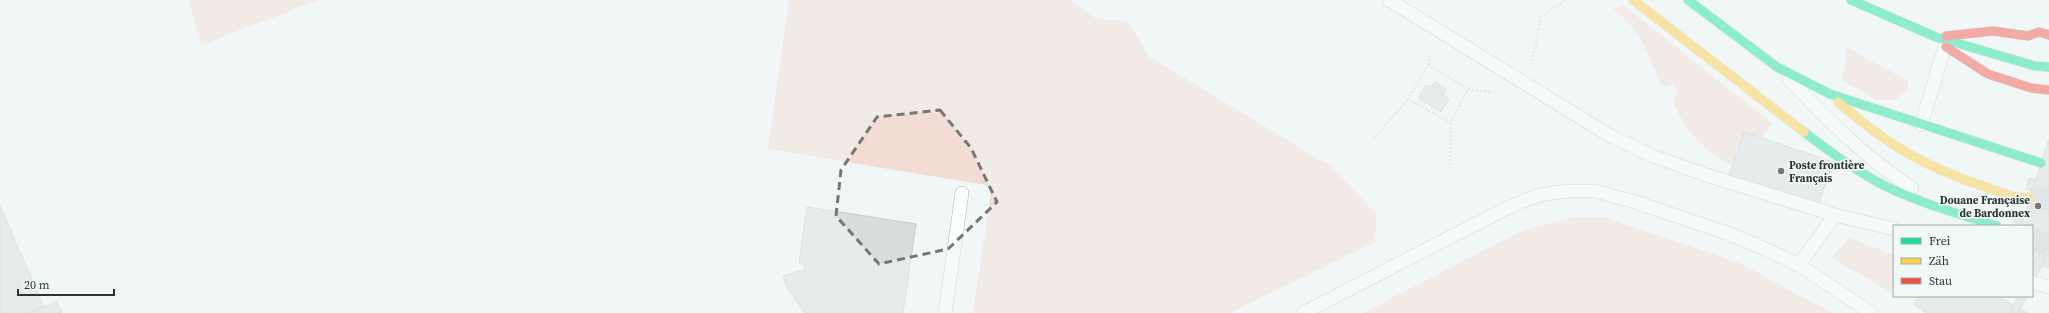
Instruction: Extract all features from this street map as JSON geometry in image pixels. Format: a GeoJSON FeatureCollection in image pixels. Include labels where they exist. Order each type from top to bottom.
{"type":"FeatureCollection","features":[{"type":"Feature","properties":{"kind":"highway"},"geometry":{"type":"LineString","coordinates":[[1633,0],[1836,158],[1886,186],[1955,213],[1993,225]]}},
{"type":"Feature","properties":{"kind":"highway"},"geometry":{"type":"LineString","coordinates":[[1688,0],[1777,67],[1830,94],[2041,163]]}},
{"type":"Feature","properties":{"kind":"highway"},"geometry":{"type":"LineString","coordinates":[[1851,0],[1936,37],[2035,66],[2049,67]]}},
{"type":"Feature","properties":{"kind":"highway"},"geometry":{"type":"LineString","coordinates":[[1936,37],[1993,31],[2028,36],[2039,32],[2049,35]]}},
{"type":"Feature","properties":{"kind":"highway"},"geometry":{"type":"LineString","coordinates":[[1936,37],[1945,46],[1988,74],[2031,88],[2049,90]]}},
{"type":"Feature","properties":{"kind":"highway"},"geometry":{"type":"LineString","coordinates":[[1830,94],[1866,126],[1911,157],[1930,167],[2018,198],[2030,198]]}},
{"type":"Feature","properties":{"kind":"lane"},"geometry":{"type":"LineString","coordinates":[[1389,0],[1612,137],[1653,156],[1703,174],[1835,214],[1893,228]]}},
{"type":"Feature","properties":{"kind":"lane"},"geometry":{"type":"LineString","coordinates":[[1921,124],[1945,46]]}},
{"type":"Feature","properties":{"kind":"lane"},"geometry":{"type":"LineString","coordinates":[[1777,67],[1840,132],[1884,170],[1955,213]]}},
{"type":"Feature","properties":{"kind":"lane"},"geometry":{"type":"LineString","coordinates":[[1303,313],[1507,208],[1539,195],[1567,191],[1595,191],[1632,201],[1730,234],[1799,265],[1871,313]]}},
{"type":"Feature","properties":{"kind":"lane"},"geometry":{"type":"LineString","coordinates":[[945,313],[962,193]]}},
{"type":"Feature","properties":{"kind":"lane"},"geometry":{"type":"LineString","coordinates":[[1799,265],[1835,214]]}},
{"type":"Feature","properties":{"kind":"lane"},"geometry":{"type":"LineString","coordinates":[[2033,282],[2049,287]]}},
{"type":"Feature","properties":{"kind":"path"},"geometry":{"type":"LineString","coordinates":[[1374,138],[1408,99],[1428,65],[1468,89]]}},
{"type":"Feature","properties":{"kind":"path"},"geometry":{"type":"LineString","coordinates":[[1408,99],[1451,123]]}},
{"type":"Feature","properties":{"kind":"highlighted area"},"geometry":{"type":"Polygon","coordinates":[[[940,110],[971,148],[997,202],[948,249],[879,264],[836,216],[841,170],[877,117],[940,110]]]}},
{"type":"Feature","properties":{"kind":"shaded area"},"geometry":{"type":"Polygon","coordinates":[[[189,0],[319,0],[201,45],[189,0]]]}},
{"type":"Feature","properties":{"kind":"shaded area"},"geometry":{"type":"Polygon","coordinates":[[[789,0],[1069,0],[1097,19],[1128,21],[1148,56],[1332,167],[1376,214],[1375,242],[1231,313],[973,313],[992,186],[768,149],[789,0]]]}},
{"type":"Feature","properties":{"kind":"shaded area"},"geometry":{"type":"Polygon","coordinates":[[[1623,5],[1772,123],[1761,138],[1733,166],[1704,146],[1681,118],[1673,97],[1678,94],[1674,83],[1662,87],[1637,34],[1622,17],[1613,10],[1623,5]]]}},
{"type":"Feature","properties":{"kind":"shaded area"},"geometry":{"type":"Polygon","coordinates":[[[1845,47],[1909,81],[1907,90],[1895,100],[1876,100],[1842,80],[1847,56],[1845,47]]]}},
{"type":"Feature","properties":{"kind":"shaded area"},"geometry":{"type":"Polygon","coordinates":[[[1573,217],[1605,217],[1744,265],[1832,313],[1363,313],[1522,231],[1573,217]]]}},
{"type":"Feature","properties":{"kind":"shaded area"},"geometry":{"type":"Polygon","coordinates":[[[1849,238],[1893,255],[1893,288],[1890,292],[1831,257],[1849,238]]]}},
{"type":"Feature","properties":{"kind":"building"},"geometry":{"type":"Polygon","coordinates":[[[1436,82],[1446,89],[1443,94],[1449,99],[1441,112],[1418,98],[1426,85],[1431,87],[1436,82]]]}},
{"type":"Feature","properties":{"kind":"building","name":"Poste frontière Français"},"geometry":{"type":"Polygon","coordinates":[[[1744,132],[1833,162],[1818,206],[1729,176],[1744,132]]]}},
{"type":"Feature","properties":{"kind":"building","name":"Douane Française de Bardonnex"},"geometry":{"type":"Polygon","coordinates":[[[2049,139],[2049,268],[2033,263],[2033,225],[2021,225],[2049,139]]]}},
{"type":"Feature","properties":{"kind":"building"},"geometry":{"type":"Polygon","coordinates":[[[2029,178],[2036,180],[2032,191],[2026,189],[2029,178]]]}},
{"type":"Feature","properties":{"kind":"building"},"geometry":{"type":"Polygon","coordinates":[[[0,206],[44,307],[29,313],[0,313],[0,206]]]}},
{"type":"Feature","properties":{"kind":"building"},"geometry":{"type":"Polygon","coordinates":[[[807,207],[916,224],[903,313],[805,313],[788,289],[783,276],[804,270],[805,264],[799,263],[807,207]]]}},
{"type":"Feature","properties":{"kind":"building"},"geometry":{"type":"Polygon","coordinates":[[[2018,211],[2025,213],[2022,225],[2014,222],[2018,211]]]}},
{"type":"Feature","properties":{"kind":"building"},"geometry":{"type":"Polygon","coordinates":[[[2049,236],[2049,252],[2033,284],[2033,267],[2049,236]]]}},
{"type":"Feature","properties":{"kind":"building"},"geometry":{"type":"Polygon","coordinates":[[[1918,297],[1998,297],[2028,313],[1927,313],[1913,304],[1918,297]]]}},
{"type":"Feature","properties":{"kind":"building"},"geometry":{"type":"Polygon","coordinates":[[[2018,297],[2026,297],[2018,313],[2010,313],[2018,297]]]}},
{"type":"Feature","properties":{"kind":"building"},"geometry":{"type":"Polygon","coordinates":[[[57,301],[62,313],[29,313],[44,307],[57,301]]]}},
{"type":"Feature","properties":{"kind":"tunnel"},"geometry":{"type":"LineString","coordinates":[[2030,198],[2049,199]]}},
{"type":"Feature","properties":{"kind":"tunnel"},"geometry":{"type":"LineString","coordinates":[[2033,239],[2049,245]]}},
{"type":"Feature","properties":{"kind":"traffic: fast"},"geometry":{"type":"LineString","coordinates":[[1688,0],[1777,67],[1830,94],[2041,163]]}},
{"type":"Feature","properties":{"kind":"traffic: fast"},"geometry":{"type":"LineString","coordinates":[[1851,0],[1936,37],[2035,66],[2049,67]]}},
{"type":"Feature","properties":{"kind":"traffic: fast"},"geometry":{"type":"LineString","coordinates":[[1804,132],[1843,161],[1885,186],[1926,203],[1994,225]]}},
{"type":"Feature","properties":{"kind":"traffic: slow"},"geometry":{"type":"LineString","coordinates":[[1633,0],[1804,132]]}},
{"type":"Feature","properties":{"kind":"traffic: slow"},"geometry":{"type":"LineString","coordinates":[[1838,102],[1855,117],[1889,142],[1924,162],[1962,179],[2000,192],[2012,196],[2030,198]]}},
{"type":"Feature","properties":{"kind":"traffic: jam"},"geometry":{"type":"LineString","coordinates":[[1946,36],[1993,31],[2028,36],[2039,32],[2049,35]]}},
{"type":"Feature","properties":{"kind":"traffic: jam"},"geometry":{"type":"LineString","coordinates":[[1946,47],[1988,74],[2031,88],[2049,90]]}},
{"type":"Feature","properties":{"kind":"place","name":"Poste frontière Français"},"geometry":{"type":"Point","coordinates":[1781,171]}},
{"type":"Feature","properties":{"kind":"place","name":"Douane Française de Bardonnex"},"geometry":{"type":"Point","coordinates":[2038,206]}}]}
